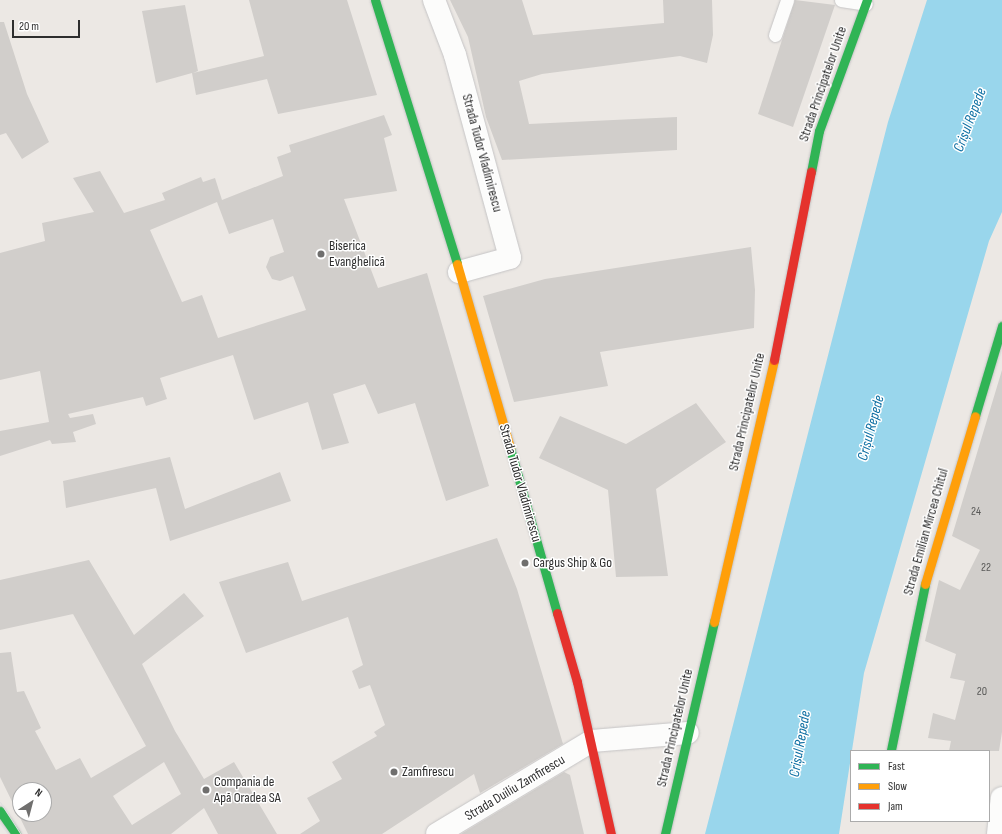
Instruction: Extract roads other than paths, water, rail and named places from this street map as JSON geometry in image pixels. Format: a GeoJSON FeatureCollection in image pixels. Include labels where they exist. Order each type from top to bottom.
{"type":"FeatureCollection","features":[{"type":"Feature","properties":{"kind":"street","name":"Strada Tudor Vladimirescu"},"geometry":{"type":"LineString","coordinates":[[375,0],[459,272],[592,742],[612,834]]}},
{"type":"Feature","properties":{"kind":"street","name":"Strada Tudor Vladimirescu"},"geometry":{"type":"LineString","coordinates":[[434,0],[455,55],[510,258],[459,272]]}},
{"type":"Feature","properties":{"kind":"street","name":"Strada Principatelor Unite"},"geometry":{"type":"LineString","coordinates":[[665,834],[786,309],[819,131],[867,2]]}},
{"type":"Feature","properties":{"kind":"street","name":"Strada Emilian Mircea Chitul"},"geometry":{"type":"LineString","coordinates":[[891,750],[922,593],[1002,326]]}},
{"type":"Feature","properties":{"kind":"street"},"geometry":{"type":"LineString","coordinates":[[592,742],[688,733]]}},
{"type":"Feature","properties":{"kind":"street","name":"Strada Duiliu Zamfirescu"},"geometry":{"type":"LineString","coordinates":[[437,834],[592,742]]}},
{"type":"Feature","properties":{"kind":"street"},"geometry":{"type":"LineString","coordinates":[[998,834],[1002,798]]}},
{"type":"Feature","properties":{"kind":"street"},"geometry":{"type":"LineString","coordinates":[[0,811],[16,834]]}},
{"type":"Feature","properties":{"kind":"lane"},"geometry":{"type":"LineString","coordinates":[[775,35],[787,0]]}},
{"type":"Feature","properties":{"kind":"lane"},"geometry":{"type":"LineString","coordinates":[[841,0],[867,2]]}},
{"type":"Feature","properties":{"kind":"water","name":"Crișul Repede"},"geometry":{"type":"Polygon","coordinates":[[[927,0],[1002,0],[1002,212],[989,241],[864,673],[852,750],[850,750],[850,763],[839,834],[705,834],[888,122],[927,0]]]}},
{"type":"Feature","properties":{"kind":"tram line"},"geometry":{"type":"LineString","coordinates":[[0,802],[21,834]]}},
{"type":"Feature","properties":{"kind":"tram line"},"geometry":{"type":"LineString","coordinates":[[0,823],[8,834]]}},
{"type":"Feature","properties":{"kind":"place","name":"Biserica Evanghelică"},"geometry":{"type":"Point","coordinates":[321,254]}},
{"type":"Feature","properties":{"kind":"place","name":"Cargus Ship & Go"},"geometry":{"type":"Point","coordinates":[525,563]}},
{"type":"Feature","properties":{"kind":"place","name":"Zamfirescu"},"geometry":{"type":"Point","coordinates":[394,772]}},
{"type":"Feature","properties":{"kind":"place","name":"Compania de Apă Oradea SA"},"geometry":{"type":"Point","coordinates":[206,790]}}]}
